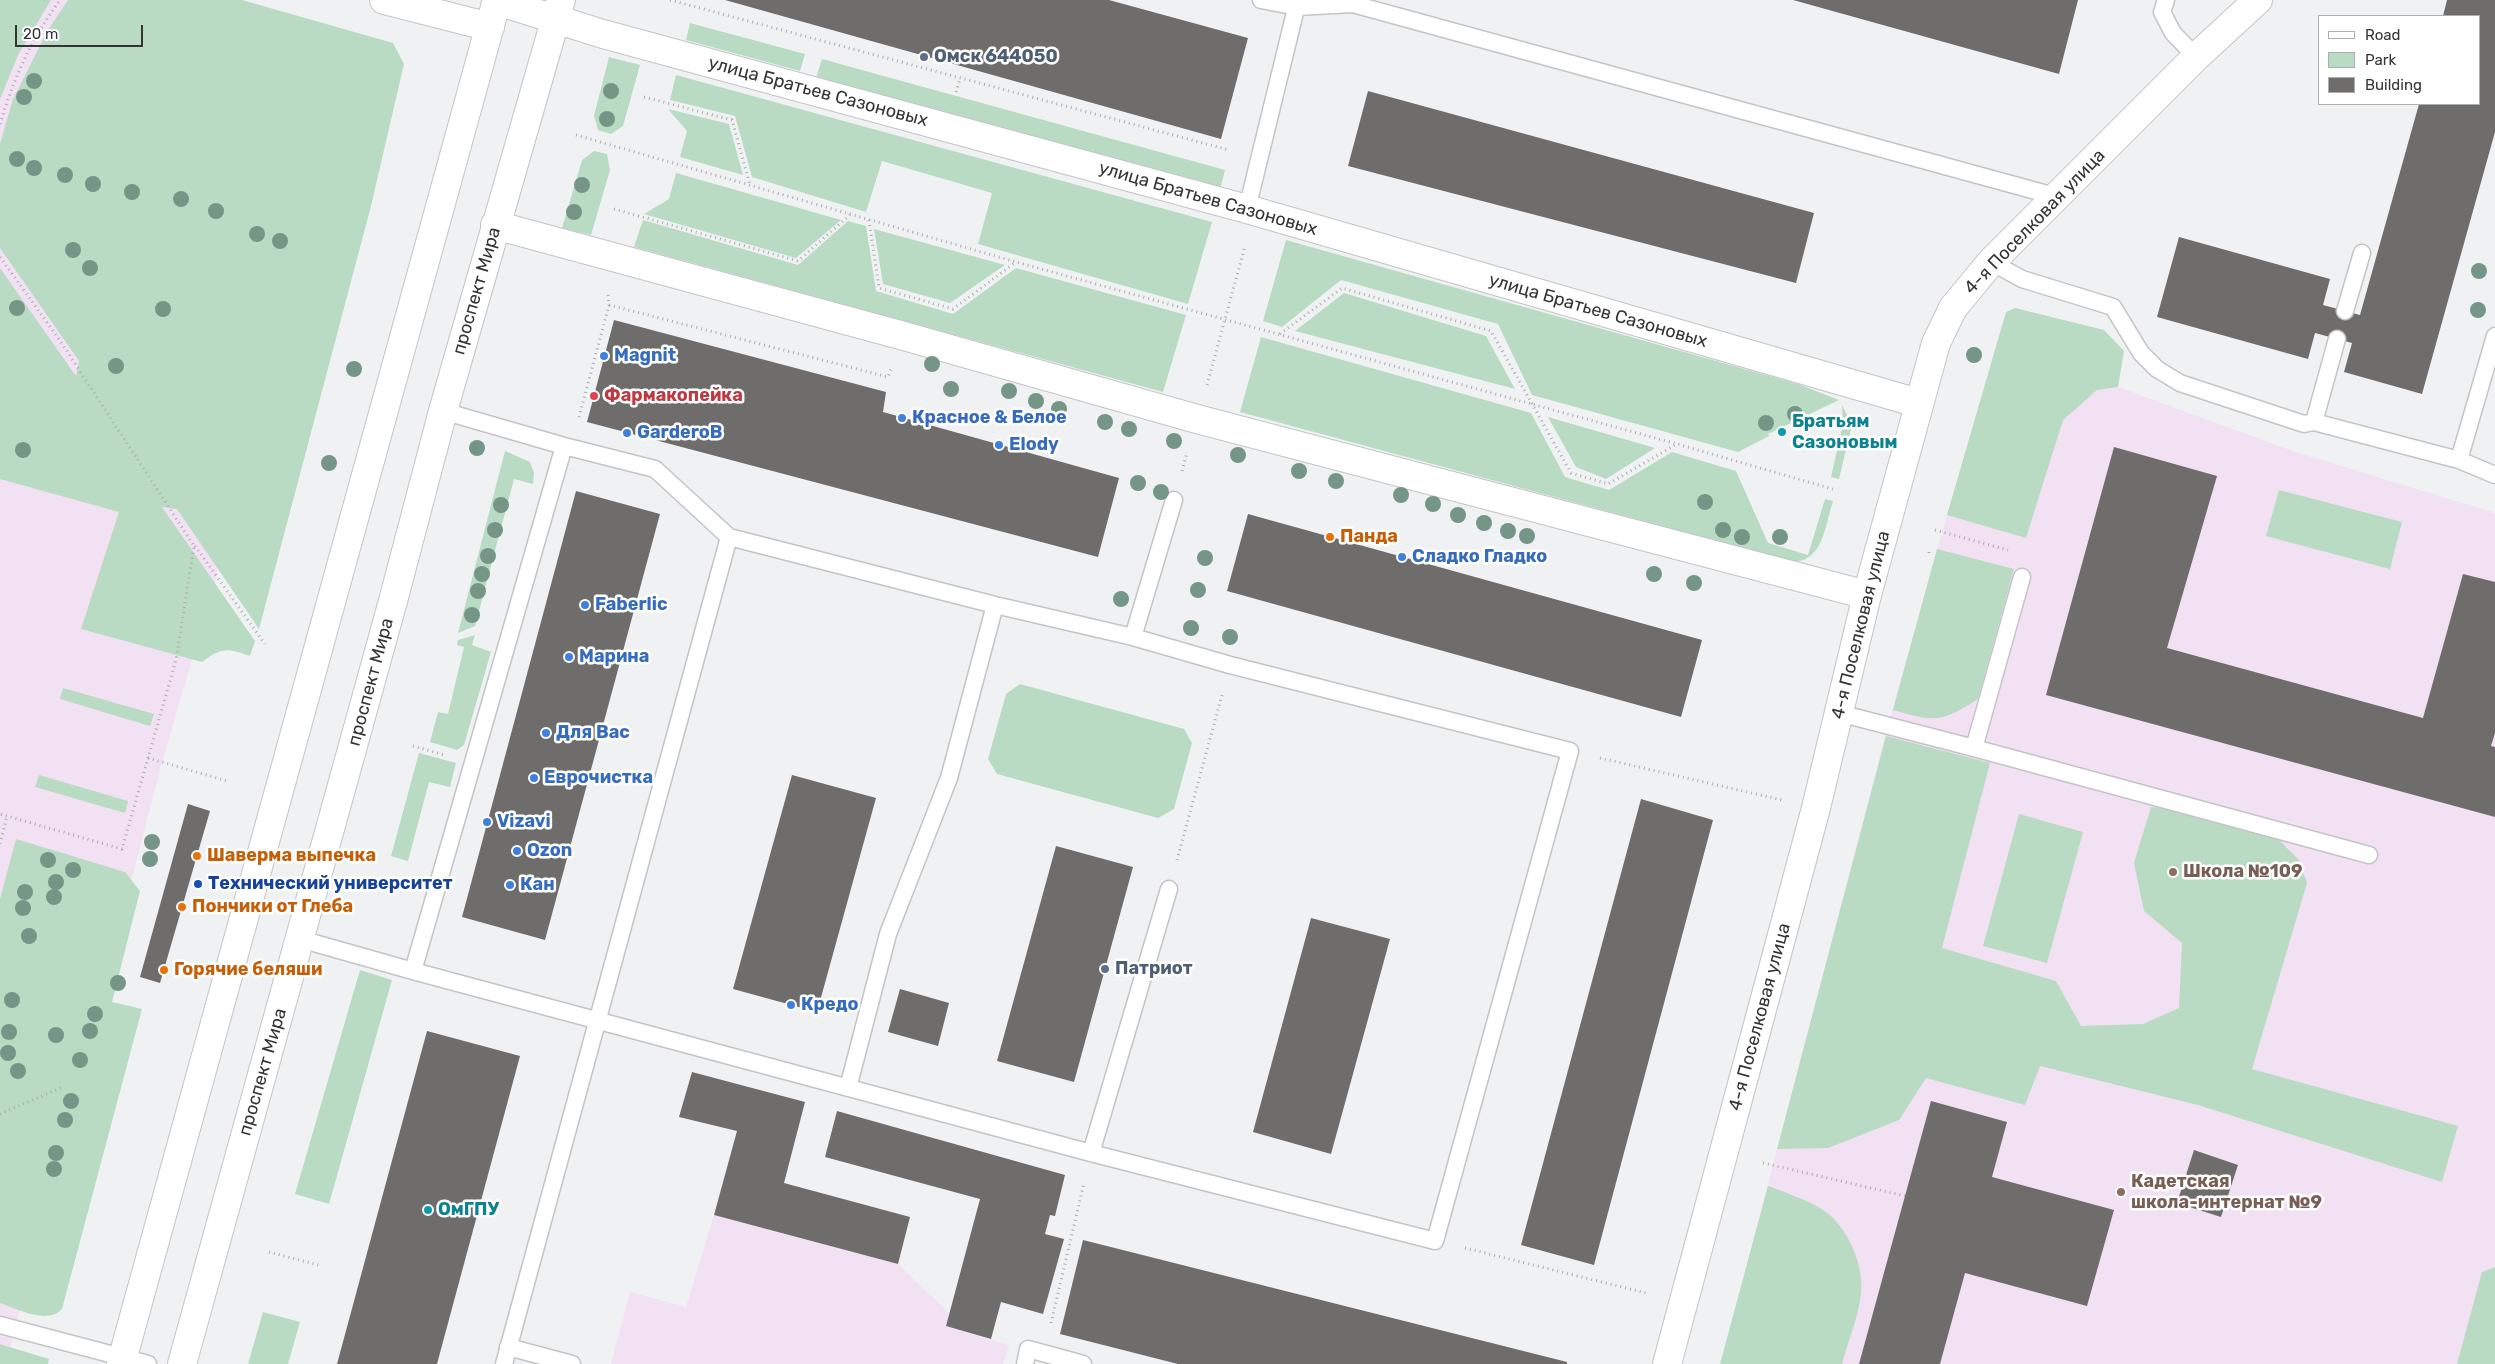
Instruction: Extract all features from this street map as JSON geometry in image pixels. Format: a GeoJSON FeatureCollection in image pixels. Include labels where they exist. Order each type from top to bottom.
{"type":"FeatureCollection","features":[{"type":"Feature","properties":{"kind":"street"},"geometry":{"type":"LineString","coordinates":[[384,0],[490,27]]}},
{"type":"Feature","properties":{"kind":"street"},"geometry":{"type":"LineString","coordinates":[[130,1362],[497,0]]}},
{"type":"Feature","properties":{"kind":"street","name":"улица Братьев Сазоновых"},"geometry":{"type":"LineString","coordinates":[[497,0],[558,10],[1918,403]]}},
{"type":"Feature","properties":{"kind":"street","name":"4-я Поселковая улица"},"geometry":{"type":"LineString","coordinates":[[1667,1364],[1816,808],[1867,595],[1918,403],[1936,343],[1953,308],[1991,262],[2196,57],[2258,0]]}},
{"type":"Feature","properties":{"kind":"street","name":"проспект Мира"},"geometry":{"type":"LineString","coordinates":[[182,1364],[393,601],[443,412],[558,10]]}},
{"type":"Feature","properties":{"kind":"street"},"geometry":{"type":"LineString","coordinates":[[495,225],[904,336],[1197,419],[1867,595]]}},
{"type":"Feature","properties":{"kind":"lane"},"geometry":{"type":"LineString","coordinates":[[1261,0],[1298,4],[1353,4],[2058,197]]}},
{"type":"Feature","properties":{"kind":"lane"},"geometry":{"type":"LineString","coordinates":[[2166,0],[2162,12],[2173,33],[2196,57]]}},
{"type":"Feature","properties":{"kind":"lane"},"geometry":{"type":"LineString","coordinates":[[1251,210],[1258,158],[1298,4]]}},
{"type":"Feature","properties":{"kind":"lane"},"geometry":{"type":"LineString","coordinates":[[2345,311],[2362,253]]}},
{"type":"Feature","properties":{"kind":"lane"},"geometry":{"type":"LineString","coordinates":[[1991,262],[2022,279],[2113,307],[2141,353],[2157,369],[2180,383],[2304,424],[2314,422],[2459,460],[2495,475]]}},
{"type":"Feature","properties":{"kind":"lane"},"geometry":{"type":"LineString","coordinates":[[2459,460],[2495,336]]}},
{"type":"Feature","properties":{"kind":"lane"},"geometry":{"type":"LineString","coordinates":[[2314,422],[2337,339]]}},
{"type":"Feature","properties":{"kind":"lane"},"geometry":{"type":"LineString","coordinates":[[300,938],[413,971],[1091,1153],[1435,1241],[1570,751],[1230,665],[1133,637],[995,605],[729,538],[655,469],[443,412]]}},
{"type":"Feature","properties":{"kind":"lane"},"geometry":{"type":"LineString","coordinates":[[413,971],[564,446]]}},
{"type":"Feature","properties":{"kind":"lane"},"geometry":{"type":"LineString","coordinates":[[1133,637],[1174,500]]}},
{"type":"Feature","properties":{"kind":"lane"},"geometry":{"type":"LineString","coordinates":[[504,1364],[729,538]]}},
{"type":"Feature","properties":{"kind":"lane"},"geometry":{"type":"LineString","coordinates":[[1974,748],[2022,577]]}},
{"type":"Feature","properties":{"kind":"lane"},"geometry":{"type":"LineString","coordinates":[[848,1088],[888,934],[949,778],[995,605]]}},
{"type":"Feature","properties":{"kind":"lane"},"geometry":{"type":"LineString","coordinates":[[1838,713],[2369,855]]}},
{"type":"Feature","properties":{"kind":"lane"},"geometry":{"type":"LineString","coordinates":[[1091,1153],[1169,889]]}},
{"type":"Feature","properties":{"kind":"lane"},"geometry":{"type":"LineString","coordinates":[[0,1325],[130,1362]]}},
{"type":"Feature","properties":{"kind":"lane"},"geometry":{"type":"LineString","coordinates":[[508,1347],[572,1364]]}},
{"type":"Feature","properties":{"kind":"lane"},"geometry":{"type":"LineString","coordinates":[[1025,1364],[1028,1349],[1083,1364]]}},
{"type":"Feature","properties":{"kind":"path"},"geometry":{"type":"LineString","coordinates":[[0,124],[20,64],[40,28],[60,0]]}},
{"type":"Feature","properties":{"kind":"path"},"geometry":{"type":"LineString","coordinates":[[670,0],[1258,158]]}},
{"type":"Feature","properties":{"kind":"path"},"geometry":{"type":"LineString","coordinates":[[644,97],[732,120],[750,185]]}},
{"type":"Feature","properties":{"kind":"path"},"geometry":{"type":"LineString","coordinates":[[576,135],[1016,262],[1677,444],[1836,490]]}},
{"type":"Feature","properties":{"kind":"path"},"geometry":{"type":"LineString","coordinates":[[614,209],[798,261],[851,214]]}},
{"type":"Feature","properties":{"kind":"path"},"geometry":{"type":"LineString","coordinates":[[1174,500],[1226,320],[1251,210]]}},
{"type":"Feature","properties":{"kind":"path"},"geometry":{"type":"LineString","coordinates":[[869,220],[879,288],[953,309],[1016,262]]}},
{"type":"Feature","properties":{"kind":"path"},"geometry":{"type":"LineString","coordinates":[[564,446],[575,430],[609,305],[608,283],[601,253]]}},
{"type":"Feature","properties":{"kind":"path"},"geometry":{"type":"LineString","coordinates":[[0,256],[61,342],[194,546],[265,644]]}},
{"type":"Feature","properties":{"kind":"path"},"geometry":{"type":"LineString","coordinates":[[1280,334],[1342,288],[1352,290],[1492,331],[1571,472],[1608,484],[1677,444]]}},
{"type":"Feature","properties":{"kind":"path"},"geometry":{"type":"LineString","coordinates":[[609,305],[888,377],[904,336]]}},
{"type":"Feature","properties":{"kind":"path"},"geometry":{"type":"LineString","coordinates":[[1935,530],[2009,550]]}},
{"type":"Feature","properties":{"kind":"path"},"geometry":{"type":"LineString","coordinates":[[0,814],[122,849],[176,660],[194,546]]}},
{"type":"Feature","properties":{"kind":"path"},"geometry":{"type":"LineString","coordinates":[[1169,889],[1230,665]]}},
{"type":"Feature","properties":{"kind":"path"},"geometry":{"type":"LineString","coordinates":[[1570,751],[1816,808]]}},
{"type":"Feature","properties":{"kind":"path"},"geometry":{"type":"LineString","coordinates":[[148,758],[227,782]]}},
{"type":"Feature","properties":{"kind":"path"},"geometry":{"type":"LineString","coordinates":[[0,844],[7,816]]}},
{"type":"Feature","properties":{"kind":"path"},"geometry":{"type":"LineString","coordinates":[[0,1114],[63,1087]]}},
{"type":"Feature","properties":{"kind":"path"},"geometry":{"type":"LineString","coordinates":[[1044,1354],[1091,1153]]}},
{"type":"Feature","properties":{"kind":"path"},"geometry":{"type":"LineString","coordinates":[[1763,1163],[1905,1196]]}},
{"type":"Feature","properties":{"kind":"path"},"geometry":{"type":"LineString","coordinates":[[1435,1241],[1646,1293]]}},
{"type":"Feature","properties":{"kind":"path"},"geometry":{"type":"LineString","coordinates":[[269,1252],[322,1266]]}},
{"type":"Feature","properties":{"kind":"shaded area"},"geometry":{"type":"Polygon","coordinates":[[[0,0],[223,0],[366,39],[216,577],[162,762],[6,1364],[0,1364],[0,0]]]}},
{"type":"Feature","properties":{"kind":"shaded area","name":"Школа №109"},"geometry":{"type":"Polygon","coordinates":[[[2015,308],[2104,330],[2124,351],[2118,387],[2298,453],[2495,513],[2495,1364],[1721,1364],[1888,725],[2006,312],[2015,308]]]}},
{"type":"Feature","properties":{"kind":"shaded area"},"geometry":{"type":"Polygon","coordinates":[[[714,1215],[898,1264],[949,1313],[946,1326],[1009,1345],[1003,1364],[611,1364],[630,1292],[686,1307],[714,1215]]]}},
{"type":"Feature","properties":{"kind":"green space"},"geometry":{"type":"Polygon","coordinates":[[[0,0],[51,0],[18,55],[0,99],[0,0]]]}},
{"type":"Feature","properties":{"kind":"green space"},"geometry":{"type":"Polygon","coordinates":[[[68,0],[242,0],[393,43],[404,64],[371,206],[259,629],[177,509],[162,507],[255,641],[250,656],[236,651],[225,650],[202,662],[81,629],[119,512],[0,479],[0,268],[76,376],[79,361],[0,248],[0,144],[13,99],[48,30],[68,0]]]}},
{"type":"Feature","properties":{"kind":"green space"},"geometry":{"type":"Polygon","coordinates":[[[690,23],[805,54],[800,71],[686,40],[690,23]]]}},
{"type":"Feature","properties":{"kind":"green space"},"geometry":{"type":"Polygon","coordinates":[[[609,57],[640,65],[623,126],[611,134],[598,130],[594,116],[609,57]]]}},
{"type":"Feature","properties":{"kind":"green space"},"geometry":{"type":"Polygon","coordinates":[[[822,59],[1225,170],[1220,190],[816,78],[822,59]]]}},
{"type":"Feature","properties":{"kind":"green space"},"geometry":{"type":"Polygon","coordinates":[[[676,75],[1212,222],[1188,304],[978,244],[992,193],[882,161],[866,212],[752,177],[735,116],[670,100],[676,75]]]}},
{"type":"Feature","properties":{"kind":"green space"},"geometry":{"type":"Polygon","coordinates":[[[668,109],[729,124],[743,175],[680,157],[687,131],[668,109]]]}},
{"type":"Feature","properties":{"kind":"green space"},"geometry":{"type":"Polygon","coordinates":[[[594,151],[607,154],[610,170],[591,235],[562,228],[582,160],[594,151]]]}},
{"type":"Feature","properties":{"kind":"green space"},"geometry":{"type":"Polygon","coordinates":[[[676,173],[841,220],[796,258],[644,214],[669,199],[676,173]]]}},
{"type":"Feature","properties":{"kind":"green space"},"geometry":{"type":"Polygon","coordinates":[[[643,220],[798,265],[848,221],[866,226],[876,291],[953,314],[1016,268],[1186,315],[1163,392],[634,247],[643,220]]]}},
{"type":"Feature","properties":{"kind":"green space"},"geometry":{"type":"Polygon","coordinates":[[[874,229],[1005,265],[950,303],[883,284],[874,229]]]}},
{"type":"Feature","properties":{"kind":"green space"},"geometry":{"type":"Polygon","coordinates":[[[1286,240],[1798,384],[1839,400],[1768,434],[1769,436],[1738,452],[1532,395],[1498,324],[1341,280],[1282,327],[1263,321],[1286,240]]]}},
{"type":"Feature","properties":{"kind":"green space"},"geometry":{"type":"Polygon","coordinates":[[[1344,293],[1486,336],[1515,389],[1295,331],[1344,293]]]}},
{"type":"Feature","properties":{"kind":"green space"},"geometry":{"type":"Polygon","coordinates":[[[2015,308],[2104,330],[2124,351],[2118,387],[2097,390],[2063,420],[2026,538],[1947,515],[2006,312],[2015,308]]]}},
{"type":"Feature","properties":{"kind":"green space"},"geometry":{"type":"Polygon","coordinates":[[[1261,337],[1531,413],[1565,477],[1609,490],[1672,452],[1736,471],[1768,543],[1808,555],[1825,499],[1833,501],[1822,539],[1812,555],[1805,560],[1795,562],[1240,412],[1261,337]]]}},
{"type":"Feature","properties":{"kind":"green space"},"geometry":{"type":"Polygon","coordinates":[[[1842,405],[1852,425],[1839,479],[1831,477],[1843,424],[1842,405]]]}},
{"type":"Feature","properties":{"kind":"green space"},"geometry":{"type":"Polygon","coordinates":[[[1548,417],[1655,448],[1606,479],[1576,467],[1548,417]]]}},
{"type":"Feature","properties":{"kind":"green space"},"geometry":{"type":"Polygon","coordinates":[[[505,451],[530,462],[534,473],[533,484],[514,479],[475,626],[458,633],[505,451]]]}},
{"type":"Feature","properties":{"kind":"green space"},"geometry":{"type":"Polygon","coordinates":[[[2279,490],[2402,522],[2390,569],[2266,536],[2279,490]]]}},
{"type":"Feature","properties":{"kind":"green space"},"geometry":{"type":"Polygon","coordinates":[[[1937,549],[2014,569],[1978,699],[1955,713],[1937,718],[1928,718],[1893,710],[1937,549]]]}},
{"type":"Feature","properties":{"kind":"green space"},"geometry":{"type":"Polygon","coordinates":[[[475,635],[472,645],[491,652],[464,745],[457,750],[430,742],[438,712],[448,714],[464,647],[457,645],[458,640],[475,635]]]}},
{"type":"Feature","properties":{"kind":"green space"},"geometry":{"type":"Polygon","coordinates":[[[1020,684],[1184,729],[1192,743],[1174,809],[1158,818],[997,774],[988,759],[1006,694],[1020,684]]]}},
{"type":"Feature","properties":{"kind":"green space"},"geometry":{"type":"Polygon","coordinates":[[[63,688],[154,714],[150,726],[60,699],[63,688]]]}},
{"type":"Feature","properties":{"kind":"green space"},"geometry":{"type":"Polygon","coordinates":[[[1886,736],[1990,763],[1942,948],[2056,981],[2081,1026],[2143,1024],[2179,1008],[2182,943],[2144,911],[2134,863],[2151,807],[2182,810],[2280,841],[2299,860],[2307,883],[2252,1069],[2458,1126],[2442,1182],[2198,1105],[2040,1066],[2025,1105],[1926,1078],[1899,1120],[1828,1148],[1777,1149],[1886,736]]]}},
{"type":"Feature","properties":{"kind":"green space"},"geometry":{"type":"Polygon","coordinates":[[[419,753],[456,763],[450,787],[429,782],[408,861],[391,856],[419,753]]]}},
{"type":"Feature","properties":{"kind":"green space"},"geometry":{"type":"Polygon","coordinates":[[[39,775],[128,801],[125,813],[35,787],[39,775]]]}},
{"type":"Feature","properties":{"kind":"green space"},"geometry":{"type":"Polygon","coordinates":[[[2019,814],[2083,832],[2047,963],[1983,946],[2019,814]]]}},
{"type":"Feature","properties":{"kind":"green space"},"geometry":{"type":"Polygon","coordinates":[[[16,839],[125,872],[140,891],[112,1002],[142,1009],[62,1309],[56,1314],[49,1316],[24,1312],[0,1303],[0,899],[16,839]]]}},
{"type":"Feature","properties":{"kind":"green space"},"geometry":{"type":"Polygon","coordinates":[[[360,970],[392,980],[329,1204],[295,1194],[360,970]]]}},
{"type":"Feature","properties":{"kind":"green space"},"geometry":{"type":"Polygon","coordinates":[[[1768,1186],[1825,1211],[1838,1223],[1850,1241],[1858,1262],[1861,1293],[1856,1320],[1842,1364],[1720,1364],[1768,1186]]]}},
{"type":"Feature","properties":{"kind":"green space"},"geometry":{"type":"Polygon","coordinates":[[[2495,1267],[2495,1364],[2457,1364],[2482,1272],[2495,1267]]]}},
{"type":"Feature","properties":{"kind":"green space"},"geometry":{"type":"Polygon","coordinates":[[[263,1312],[300,1322],[288,1364],[248,1364],[263,1312]]]}},
{"type":"Feature","properties":{"kind":"green space"},"geometry":{"type":"Polygon","coordinates":[[[0,1344],[49,1359],[48,1364],[0,1364],[0,1344]]]}},
{"type":"Feature","properties":{"kind":"building"},"geometry":{"type":"Polygon","coordinates":[[[725,0],[1109,0],[1248,38],[1221,139],[725,0]]]}},
{"type":"Feature","properties":{"kind":"building"},"geometry":{"type":"Polygon","coordinates":[[[1793,0],[2078,0],[2059,74],[1793,0]]]}},
{"type":"Feature","properties":{"kind":"building"},"geometry":{"type":"Polygon","coordinates":[[[2447,0],[2495,0],[2495,132],[2422,394],[2344,372],[2352,343],[2315,333],[2308,359],[2157,317],[2179,237],[2330,279],[2323,305],[2360,315],[2419,105],[2480,105],[2480,15],[2443,15],[2447,0]]]}},
{"type":"Feature","properties":{"kind":"building"},"geometry":{"type":"Polygon","coordinates":[[[1368,91],[1814,213],[1796,283],[1348,166],[1368,91]]]}},
{"type":"Feature","properties":{"kind":"building"},"geometry":{"type":"Polygon","coordinates":[[[614,320],[886,392],[883,412],[1119,478],[1098,557],[587,422],[614,320]]]}},
{"type":"Feature","properties":{"kind":"building"},"geometry":{"type":"Polygon","coordinates":[[[2114,447],[2217,476],[2167,648],[2423,718],[2463,574],[2495,582],[2495,733],[2491,746],[2495,747],[2495,817],[2046,695],[2114,447]]]}},
{"type":"Feature","properties":{"kind":"building"},"geometry":{"type":"Polygon","coordinates":[[[576,491],[660,514],[545,940],[462,917],[576,491]]]}},
{"type":"Feature","properties":{"kind":"building"},"geometry":{"type":"Polygon","coordinates":[[[1248,514],[1702,640],[1681,717],[1227,591],[1248,514]]]}},
{"type":"Feature","properties":{"kind":"building"},"geometry":{"type":"Polygon","coordinates":[[[792,775],[876,798],[817,1012],[733,989],[792,775]]]}},
{"type":"Feature","properties":{"kind":"building"},"geometry":{"type":"Polygon","coordinates":[[[1641,799],[1713,820],[1594,1265],[1521,1245],[1641,799]]]}},
{"type":"Feature","properties":{"kind":"building"},"geometry":{"type":"Polygon","coordinates":[[[188,804],[210,811],[160,983],[140,977],[188,804]]]}},
{"type":"Feature","properties":{"kind":"building"},"geometry":{"type":"Polygon","coordinates":[[[1056,846],[1133,867],[1074,1082],[997,1061],[1056,846]]]}},
{"type":"Feature","properties":{"kind":"building"},"geometry":{"type":"Polygon","coordinates":[[[1311,918],[1390,939],[1331,1154],[1253,1132],[1311,918]]]}},
{"type":"Feature","properties":{"kind":"building"},"geometry":{"type":"Polygon","coordinates":[[[900,989],[949,1003],[938,1046],[888,1032],[900,989]]]}},
{"type":"Feature","properties":{"kind":"building","name":"ОмГПУ"},"geometry":{"type":"Polygon","coordinates":[[[427,1031],[520,1056],[437,1364],[337,1364],[427,1031]]]}},
{"type":"Feature","properties":{"kind":"building"},"geometry":{"type":"Polygon","coordinates":[[[692,1072],[805,1102],[784,1183],[910,1217],[898,1264],[714,1215],[737,1131],[679,1117],[692,1072]]]}},
{"type":"Feature","properties":{"kind":"building"},"geometry":{"type":"Polygon","coordinates":[[[1931,1101],[2007,1122],[1992,1177],[2114,1210],[2087,1306],[1965,1273],[1940,1364],[1859,1364],[1931,1101]]]}},
{"type":"Feature","properties":{"kind":"building"},"geometry":{"type":"Polygon","coordinates":[[[837,1111],[1065,1175],[1055,1216],[1050,1215],[1045,1234],[1064,1239],[1043,1314],[1001,1302],[991,1339],[946,1326],[980,1199],[825,1157],[837,1111]]]}},
{"type":"Feature","properties":{"kind":"building"},"geometry":{"type":"Polygon","coordinates":[[[2194,1150],[2238,1165],[2221,1217],[2177,1203],[2194,1150]]]}},
{"type":"Feature","properties":{"kind":"building"},"geometry":{"type":"Polygon","coordinates":[[[1083,1240],[1567,1362],[1567,1364],[1178,1364],[1060,1334],[1083,1240]]]}},
{"type":"Feature","properties":{"kind":"place","name":"Омск 644050"},"geometry":{"type":"Point","coordinates":[924,57]}},
{"type":"Feature","properties":{"kind":"place","name":"Magnit"},"geometry":{"type":"Point","coordinates":[604,356]}},
{"type":"Feature","properties":{"kind":"place","name":"Фармакопейка"},"geometry":{"type":"Point","coordinates":[594,396]}},
{"type":"Feature","properties":{"kind":"place","name":"Красное & Белое"},"geometry":{"type":"Point","coordinates":[902,418]}},
{"type":"Feature","properties":{"kind":"place","name":"Братьям Сазоновым"},"geometry":{"type":"Point","coordinates":[1782,432]}},
{"type":"Feature","properties":{"kind":"place","name":"GarderoB"},"geometry":{"type":"Point","coordinates":[627,433]}},
{"type":"Feature","properties":{"kind":"place","name":"Elody"},"geometry":{"type":"Point","coordinates":[999,445]}},
{"type":"Feature","properties":{"kind":"place","name":"Панда"},"geometry":{"type":"Point","coordinates":[1330,537]}},
{"type":"Feature","properties":{"kind":"place","name":"Сладко Гладко"},"geometry":{"type":"Point","coordinates":[1402,557]}},
{"type":"Feature","properties":{"kind":"place","name":"Faberlic"},"geometry":{"type":"Point","coordinates":[585,605]}},
{"type":"Feature","properties":{"kind":"place","name":"Марина"},"geometry":{"type":"Point","coordinates":[569,657]}},
{"type":"Feature","properties":{"kind":"place","name":"Для Вас"},"geometry":{"type":"Point","coordinates":[546,733]}},
{"type":"Feature","properties":{"kind":"place","name":"Еврочистка"},"geometry":{"type":"Point","coordinates":[534,778]}},
{"type":"Feature","properties":{"kind":"place","name":"Vizavi"},"geometry":{"type":"Point","coordinates":[487,822]}},
{"type":"Feature","properties":{"kind":"place","name":"Ozon"},"geometry":{"type":"Point","coordinates":[517,851]}},
{"type":"Feature","properties":{"kind":"place","name":"Шаверма выпечка"},"geometry":{"type":"Point","coordinates":[197,856]}},
{"type":"Feature","properties":{"kind":"place","name":"Школа №109"},"geometry":{"type":"Point","coordinates":[2173,872]}},
{"type":"Feature","properties":{"kind":"place","name":"Технический университет"},"geometry":{"type":"Point","coordinates":[198,884]}},
{"type":"Feature","properties":{"kind":"place","name":"Кан"},"geometry":{"type":"Point","coordinates":[510,885]}},
{"type":"Feature","properties":{"kind":"place","name":"Пончики от Глеба"},"geometry":{"type":"Point","coordinates":[182,907]}},
{"type":"Feature","properties":{"kind":"place","name":"Патриот"},"geometry":{"type":"Point","coordinates":[1105,969]}},
{"type":"Feature","properties":{"kind":"place","name":"Горячие беляши"},"geometry":{"type":"Point","coordinates":[164,970]}},
{"type":"Feature","properties":{"kind":"place","name":"Кредо"},"geometry":{"type":"Point","coordinates":[791,1005]}},
{"type":"Feature","properties":{"kind":"place","name":"Кадетская школа-интернат №9"},"geometry":{"type":"Point","coordinates":[2121,1192]}},
{"type":"Feature","properties":{"kind":"place","name":"ОмГПУ"},"geometry":{"type":"Point","coordinates":[428,1210]}}]}
